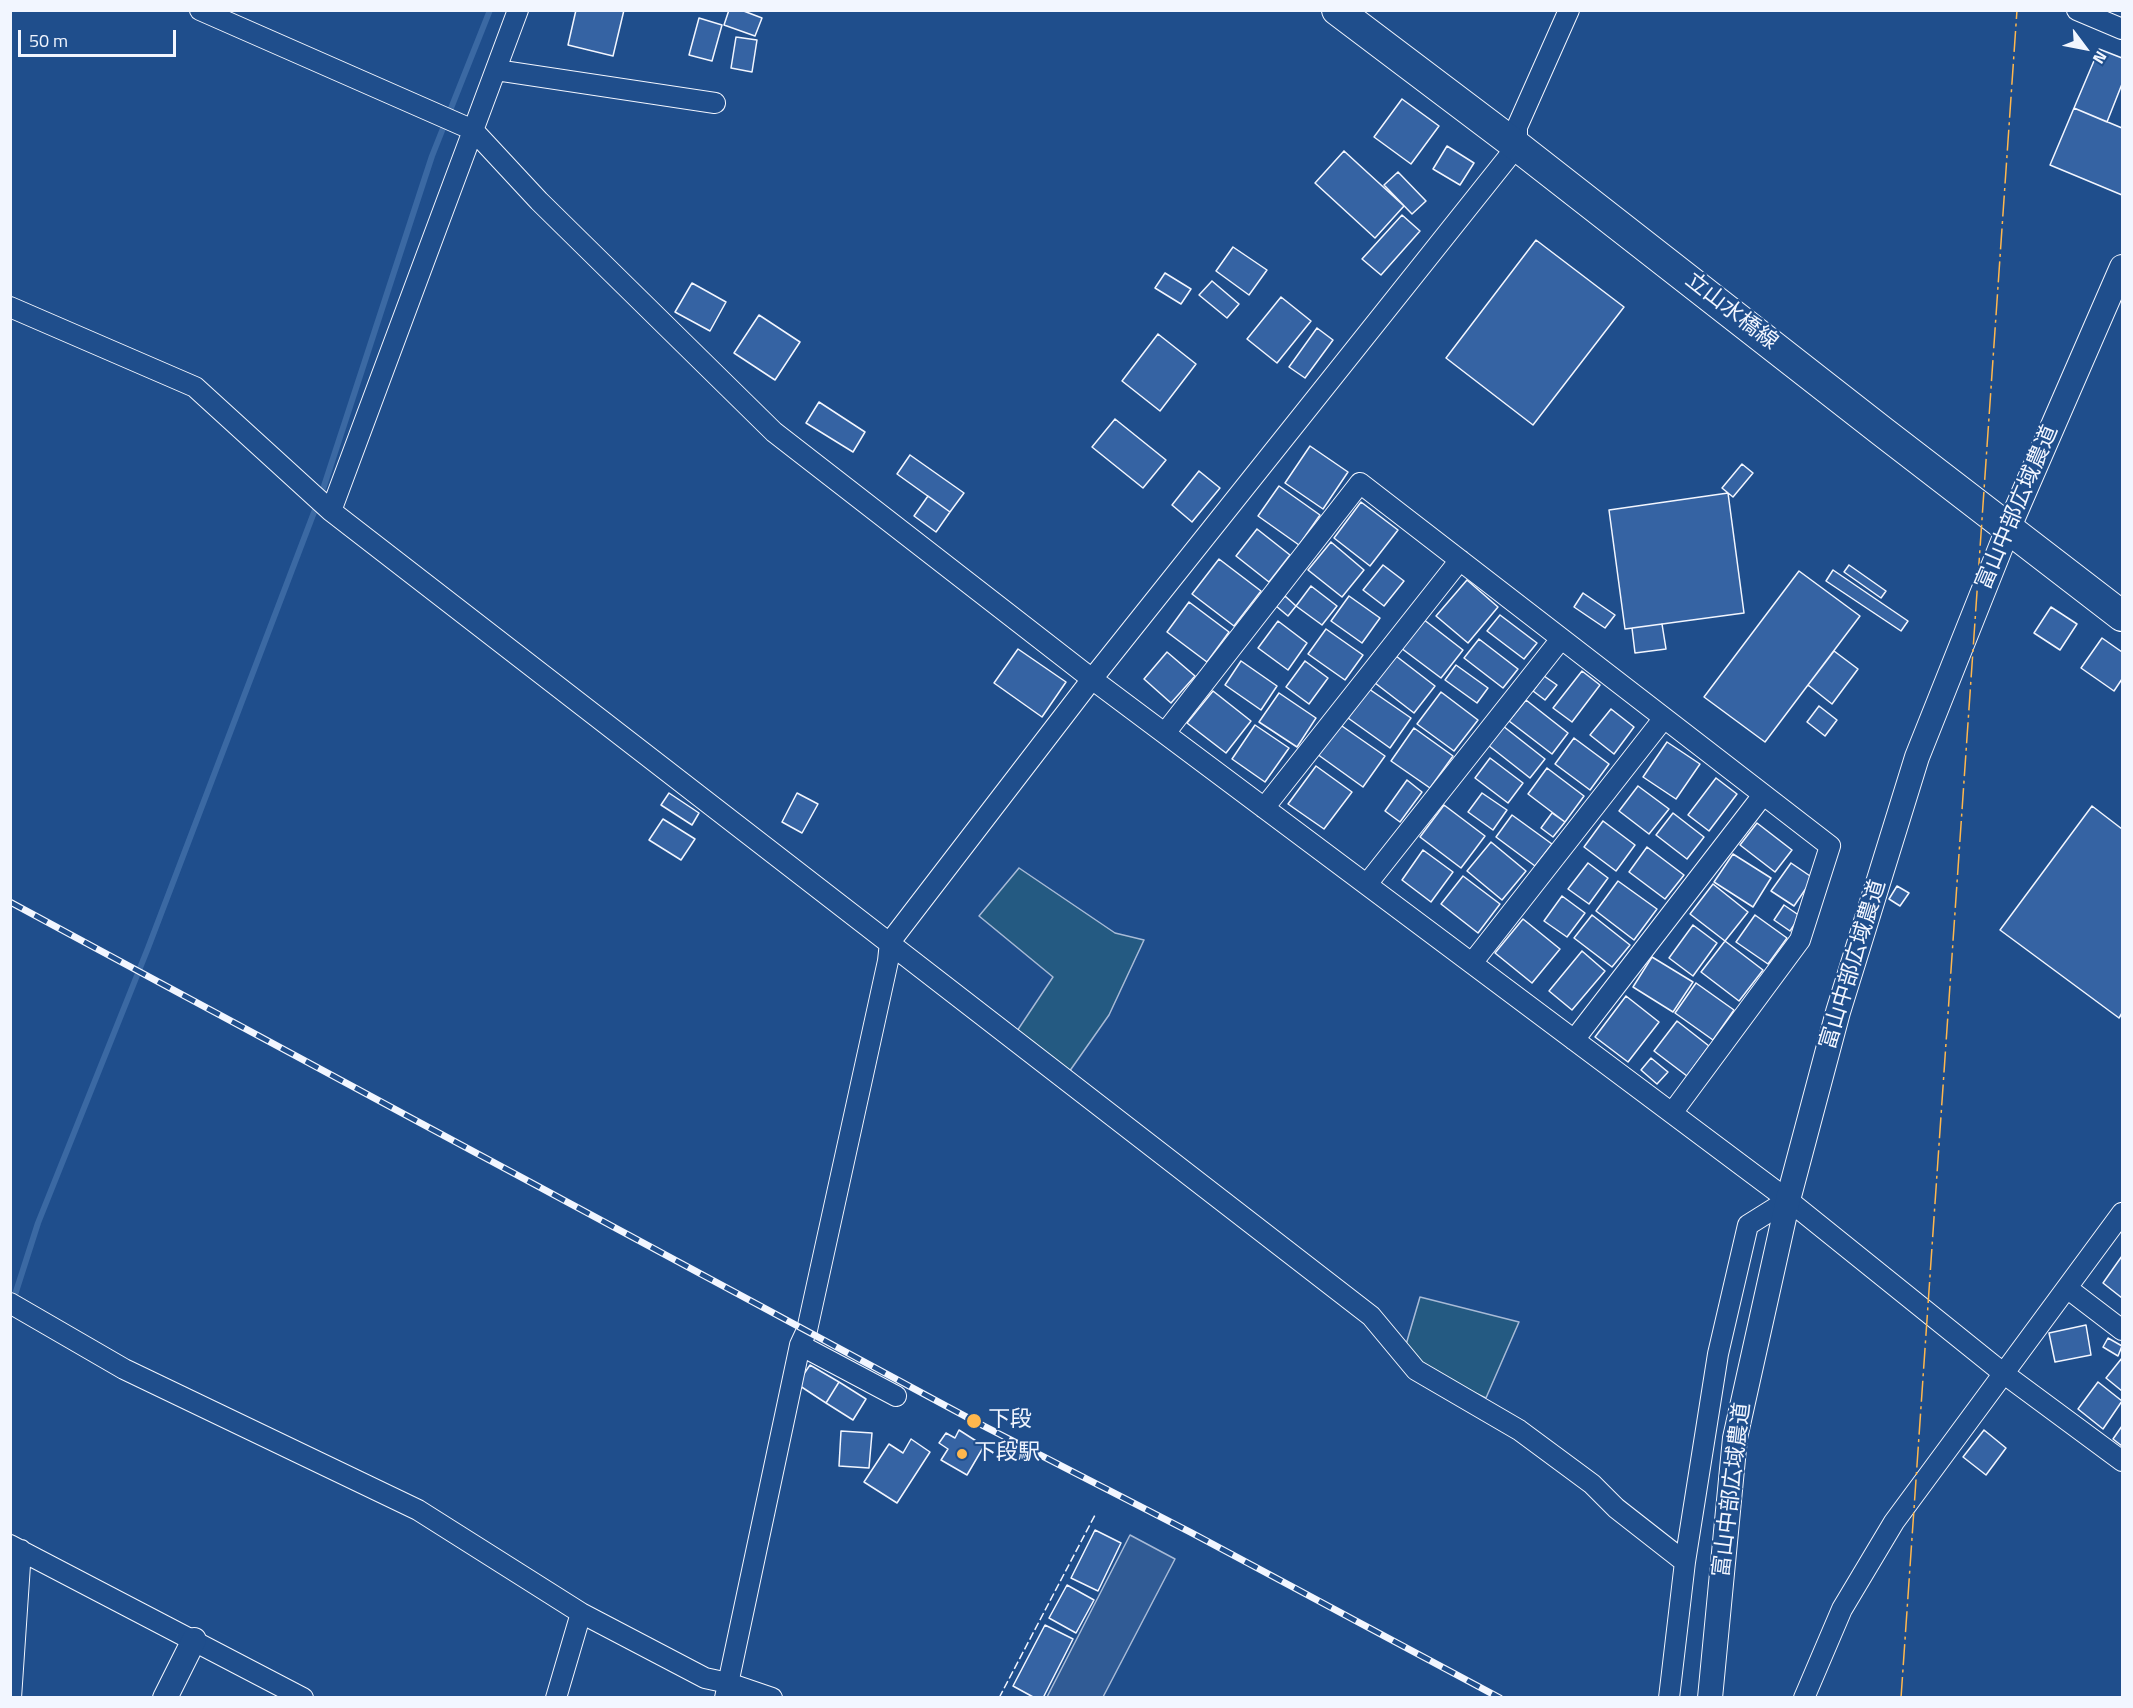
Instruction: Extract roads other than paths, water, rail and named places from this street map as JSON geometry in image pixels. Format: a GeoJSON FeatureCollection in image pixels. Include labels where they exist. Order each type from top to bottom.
{"type":"FeatureCollection","features":[{"type":"Feature","properties":{"kind":"main road","name":"立山水橋線"},"geometry":{"type":"LineString","coordinates":[[1337,10],[1517,146],[2122,616]]}},
{"type":"Feature","properties":{"kind":"street"},"geometry":{"type":"LineString","coordinates":[[200,10],[473,130],[539,201],[774,432],[1092,679],[1788,1200],[2003,1373],[2122,1461]]}},
{"type":"Feature","properties":{"kind":"street"},"geometry":{"type":"LineString","coordinates":[[331,511],[518,10]]}},
{"type":"Feature","properties":{"kind":"street"},"geometry":{"type":"LineString","coordinates":[[727,1690],[800,1345],[807,1330],[888,961],[890,942],[1092,679],[1517,146],[1517,127],[1569,10]]}},
{"type":"Feature","properties":{"kind":"street"},"geometry":{"type":"LineString","coordinates":[[2077,10],[2122,29]]}},
{"type":"Feature","properties":{"kind":"street"},"geometry":{"type":"LineString","coordinates":[[496,70],[715,103]]}},
{"type":"Feature","properties":{"kind":"street","name":"富山中部広域農道"},"geometry":{"type":"LineString","coordinates":[[1710,1698],[1735,1438],[1788,1200],[1838,1012],[1917,757],[2008,529],[2122,267]]}},
{"type":"Feature","properties":{"kind":"street"},"geometry":{"type":"LineString","coordinates":[[10,307],[195,387],[331,511],[1371,1316],[1416,1370],[1519,1430],[1592,1484],[1616,1508],[1685,1562]]}},
{"type":"Feature","properties":{"kind":"street"},"geometry":{"type":"LineString","coordinates":[[1165,733],[1360,483],[1830,846],[1800,940],[1672,1113]]}},
{"type":"Feature","properties":{"kind":"street"},"geometry":{"type":"LineString","coordinates":[[1264,808],[1460,560]]}},
{"type":"Feature","properties":{"kind":"street"},"geometry":{"type":"LineString","coordinates":[[1367,884],[1561,639]]}},
{"type":"Feature","properties":{"kind":"street"},"geometry":{"type":"LineString","coordinates":[[1472,963],[1664,718]]}},
{"type":"Feature","properties":{"kind":"street"},"geometry":{"type":"LineString","coordinates":[[1574,1040],[1763,795]]}},
{"type":"Feature","properties":{"kind":"street"},"geometry":{"type":"LineString","coordinates":[[1669,1698],[1685,1562],[1718,1354],[1748,1225],[1788,1200]]}},
{"type":"Feature","properties":{"kind":"street"},"geometry":{"type":"LineString","coordinates":[[1804,1698],[1842,1609],[1894,1522],[2122,1213]]}},
{"type":"Feature","properties":{"kind":"street"},"geometry":{"type":"LineString","coordinates":[[2067,1288],[2122,1330]]}},
{"type":"Feature","properties":{"kind":"street"},"geometry":{"type":"LineString","coordinates":[[10,1303],[28,1311],[124,1369],[418,1510],[581,1613],[727,1690],[772,1698]]}},
{"type":"Feature","properties":{"kind":"street"},"geometry":{"type":"LineString","coordinates":[[800,1345],[896,1396]]}},
{"type":"Feature","properties":{"kind":"street"},"geometry":{"type":"LineString","coordinates":[[10,1698],[16,1547],[303,1698]]}},
{"type":"Feature","properties":{"kind":"street"},"geometry":{"type":"LineString","coordinates":[[556,1698],[581,1613]]}},
{"type":"Feature","properties":{"kind":"street"},"geometry":{"type":"LineString","coordinates":[[165,1698],[194,1640]]}},
{"type":"Feature","properties":{"kind":"waterway"},"geometry":{"type":"LineString","coordinates":[[13,1301],[38,1223],[148,948],[324,486],[432,156],[490,10]]}},
{"type":"Feature","properties":{"kind":"railway"},"geometry":{"type":"LineString","coordinates":[[10,902],[974,1421],[1190,1532],[1500,1698]]}},
{"type":"Feature","properties":{"kind":"place","name":"下段"},"geometry":{"type":"Point","coordinates":[974,1421]}},
{"type":"Feature","properties":{"kind":"place","name":"下段駅"},"geometry":{"type":"Point","coordinates":[962,1454]}}]}
